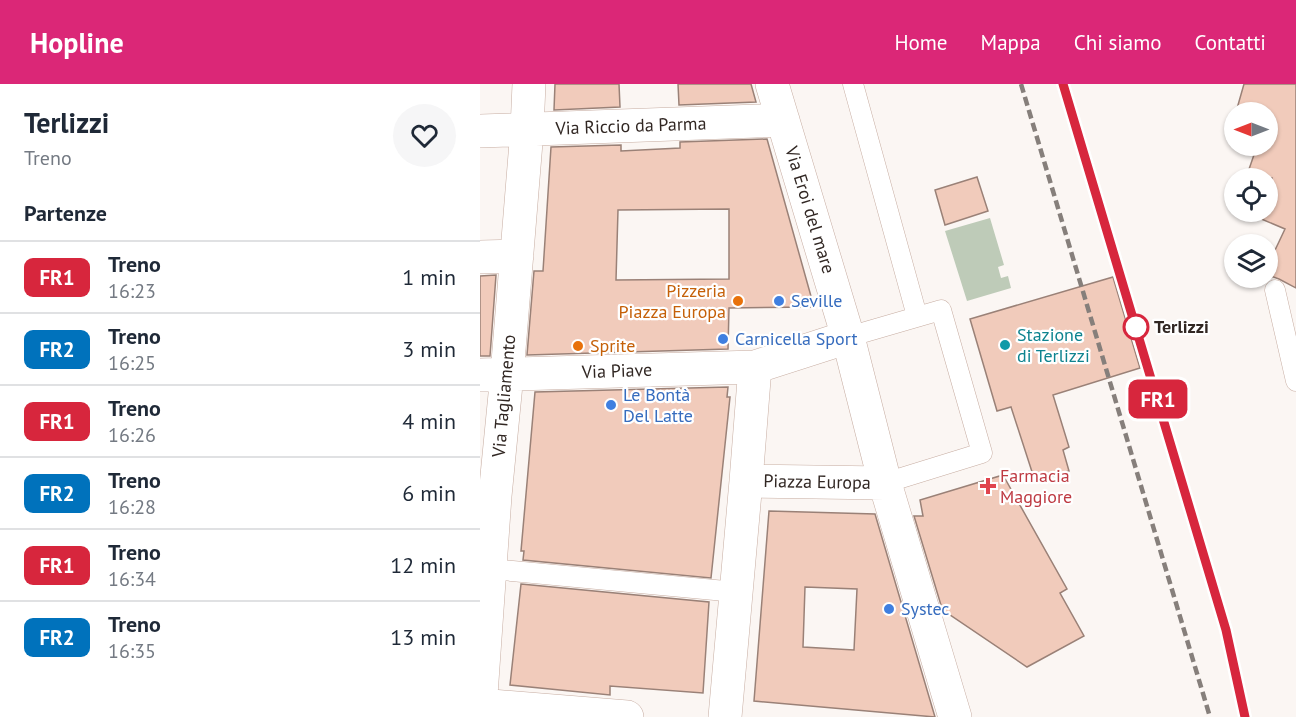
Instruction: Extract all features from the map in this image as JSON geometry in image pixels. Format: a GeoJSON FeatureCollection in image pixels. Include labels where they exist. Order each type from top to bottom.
{"type":"FeatureCollection","features":[{"type":"Feature","properties":{"kind":"street","name":"Via Tagliamento"},"geometry":{"type":"LineString","coordinates":[[480,706],[493,375],[517,256],[529,84]]}},
{"type":"Feature","properties":{"kind":"street","name":"Via Eroi del mare"},"geometry":{"type":"LineString","coordinates":[[772,84],[848,337]]}},
{"type":"Feature","properties":{"kind":"street","name":"Via Riccio da Parma"},"geometry":{"type":"LineString","coordinates":[[480,131],[783,120]]}},
{"type":"Feature","properties":{"kind":"street"},"geometry":{"type":"LineString","coordinates":[[480,257],[517,256]]}},
{"type":"Feature","properties":{"kind":"street","name":"Piazza Europa"},"geometry":{"type":"LineString","coordinates":[[848,337],[885,483],[746,481],[754,367],[848,337]]}},
{"type":"Feature","properties":{"kind":"street","name":"Via Piave"},"geometry":{"type":"LineString","coordinates":[[493,375],[754,367]]}},
{"type":"Feature","properties":{"kind":"street"},"geometry":{"type":"LineString","coordinates":[[725,717],[746,481]]}},
{"type":"Feature","properties":{"kind":"street"},"geometry":{"type":"LineString","coordinates":[[885,483],[955,717]]}},
{"type":"Feature","properties":{"kind":"street"},"geometry":{"type":"LineString","coordinates":[[480,706],[627,717]]}},
{"type":"Feature","properties":{"kind":"lane"},"geometry":{"type":"LineString","coordinates":[[853,84],[899,217],[917,316]]}},
{"type":"Feature","properties":{"kind":"lane"},"geometry":{"type":"LineString","coordinates":[[1275,290],[1296,381]]}},
{"type":"Feature","properties":{"kind":"lane","name":"Piazza Europa"},"geometry":{"type":"LineString","coordinates":[[848,337],[941,310],[982,453],[885,483]]}},
{"type":"Feature","properties":{"kind":"lane"},"geometry":{"type":"LineString","coordinates":[[486,588],[736,592]]}},
{"type":"Feature","properties":{"kind":"green space"},"geometry":{"type":"Polygon","coordinates":[[[990,218],[1004,265],[998,267],[1001,278],[1008,276],[1011,288],[967,301],[945,231],[990,218]]]}},
{"type":"Feature","properties":{"kind":"building"},"geometry":{"type":"Polygon","coordinates":[[[555,84],[619,84],[620,107],[554,110],[555,84]]]}},
{"type":"Feature","properties":{"kind":"building"},"geometry":{"type":"Polygon","coordinates":[[[678,84],[751,84],[756,102],[679,105],[678,84]]]}},
{"type":"Feature","properties":{"kind":"building"},"geometry":{"type":"Polygon","coordinates":[[[1244,84],[1296,84],[1296,288],[1278,279],[1278,244],[1285,229],[1268,222],[1278,222],[1278,168],[1249,168],[1254,156],[1278,156],[1278,102],[1239,102],[1244,84]]]}},
{"type":"Feature","properties":{"kind":"building"},"geometry":{"type":"Polygon","coordinates":[[[767,139],[814,307],[729,308],[728,349],[527,355],[534,271],[543,271],[551,147],[621,145],[621,151],[680,148],[680,142],[767,139]],[[729,209],[618,210],[616,280],[729,279],[729,209]]]}},
{"type":"Feature","properties":{"kind":"building"},"geometry":{"type":"Polygon","coordinates":[[[977,177],[988,211],[945,225],[935,190],[977,177]]]}},
{"type":"Feature","properties":{"kind":"building"},"geometry":{"type":"Polygon","coordinates":[[[496,275],[490,356],[480,356],[480,276],[496,275]]]}},
{"type":"Feature","properties":{"kind":"building"},"geometry":{"type":"Polygon","coordinates":[[[1113,277],[1140,368],[1053,395],[1069,447],[1063,450],[1069,471],[1035,481],[1011,407],[997,411],[970,319],[1113,277]]]}},
{"type":"Feature","properties":{"kind":"building"},"geometry":{"type":"Polygon","coordinates":[[[728,387],[727,397],[730,397],[711,578],[523,560],[524,551],[521,551],[535,392],[728,387]]]}},
{"type":"Feature","properties":{"kind":"building"},"geometry":{"type":"Polygon","coordinates":[[[1003,475],[1067,589],[1060,593],[1084,636],[1027,667],[947,613],[944,615],[914,516],[923,516],[920,500],[1003,475]]]}},
{"type":"Feature","properties":{"kind":"building"},"geometry":{"type":"Polygon","coordinates":[[[769,511],[875,514],[935,717],[754,701],[769,511]],[[805,587],[803,647],[854,650],[857,589],[805,587]]]}},
{"type":"Feature","properties":{"kind":"building"},"geometry":{"type":"Polygon","coordinates":[[[521,584],[709,602],[703,693],[610,686],[610,695],[510,685],[521,584]]]}},
{"type":"Feature","properties":{"kind":"railway"},"geometry":{"type":"LineString","coordinates":[[1021,84],[1210,717]]}},
{"type":"Feature","properties":{"kind":"railway"},"geometry":{"type":"LineString","coordinates":[[1063,84],[1226,630],[1245,717]]}},
{"type":"Feature","properties":{"kind":"train","name":"FR1"},"geometry":{"type":"LineString","coordinates":[[1063,84],[1226,630],[1245,717]]}},
{"type":"Feature","properties":{"kind":"place","name":"Pizzeria Piazza Europa"},"geometry":{"type":"Point","coordinates":[738,301]}},
{"type":"Feature","properties":{"kind":"place","name":"Seville"},"geometry":{"type":"Point","coordinates":[779,301]}},
{"type":"Feature","properties":{"kind":"place","name":"Terlizzi"},"geometry":{"type":"Point","coordinates":[1136,327]}},
{"type":"Feature","properties":{"kind":"place","name":"Carnicella Sport"},"geometry":{"type":"Point","coordinates":[723,339]}},
{"type":"Feature","properties":{"kind":"place","name":"Stazione di Terlizzi"},"geometry":{"type":"Point","coordinates":[1005,345]}},
{"type":"Feature","properties":{"kind":"place","name":"Sprite"},"geometry":{"type":"Point","coordinates":[578,346]}},
{"type":"Feature","properties":{"kind":"place","name":"Le Bontà Del Latte"},"geometry":{"type":"Point","coordinates":[611,405]}},
{"type":"Feature","properties":{"kind":"place","name":"Farmacia Maggiore"},"geometry":{"type":"Point","coordinates":[988,486]}},
{"type":"Feature","properties":{"kind":"place","name":"Systec"},"geometry":{"type":"Point","coordinates":[889,609]}}]}
